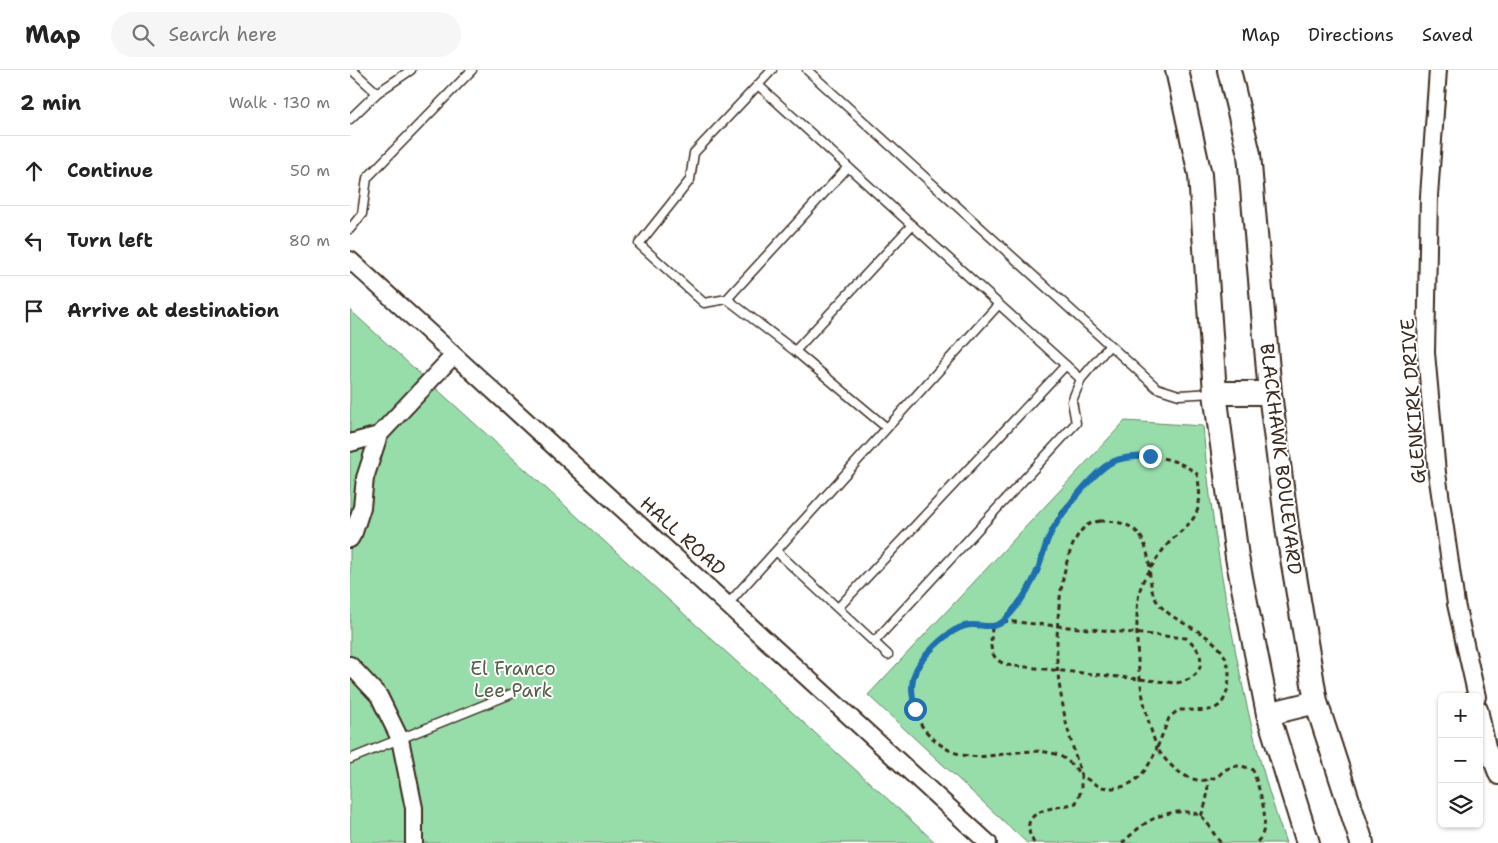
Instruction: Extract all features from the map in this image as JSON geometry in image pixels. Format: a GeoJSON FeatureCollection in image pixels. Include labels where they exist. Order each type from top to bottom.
{"type":"FeatureCollection","features":[{"type":"Feature","properties":{"kind":"main road"},"geometry":{"type":"LineString","coordinates":[[1177,70],[1200,175],[1215,393],[1237,557],[1268,714],[1308,843]]}},
{"type":"Feature","properties":{"kind":"main road","name":"BLACKHAWK BOULEVARD"},"geometry":{"type":"LineString","coordinates":[[1229,70],[1249,154],[1270,393],[1288,534],[1316,702],[1362,843]]}},
{"type":"Feature","properties":{"kind":"main road"},"geometry":{"type":"LineString","coordinates":[[1215,393],[1270,393]]}},
{"type":"Feature","properties":{"kind":"main road"},"geometry":{"type":"LineString","coordinates":[[1268,714],[1316,702]]}},
{"type":"Feature","properties":{"kind":"street","name":"GLENKIRK DRIVE"},"geometry":{"type":"LineString","coordinates":[[1438,70],[1429,196],[1426,353],[1437,473],[1456,604],[1475,693]]}},
{"type":"Feature","properties":{"kind":"street","name":"HALL ROAD"},"geometry":{"type":"LineString","coordinates":[[350,260],[988,843]]}},
{"type":"Feature","properties":{"kind":"street"},"geometry":{"type":"LineString","coordinates":[[350,539],[362,507],[365,478],[379,435],[454,355]]}},
{"type":"Feature","properties":{"kind":"street"},"geometry":{"type":"LineString","coordinates":[[350,443],[379,435]]}},
{"type":"Feature","properties":{"kind":"street"},"geometry":{"type":"LineString","coordinates":[[350,665],[379,696],[400,740],[414,808],[414,843]]}},
{"type":"Feature","properties":{"kind":"street"},"geometry":{"type":"LineString","coordinates":[[1483,726],[1498,776]]}},
{"type":"Feature","properties":{"kind":"lane"},"geometry":{"type":"LineString","coordinates":[[352,70],[377,93]]}},
{"type":"Feature","properties":{"kind":"lane"},"geometry":{"type":"LineString","coordinates":[[350,119],[377,93],[411,70]]}},
{"type":"Feature","properties":{"kind":"lane"},"geometry":{"type":"LineString","coordinates":[[350,229],[362,214],[367,178],[472,70]]}},
{"type":"Feature","properties":{"kind":"lane"},"geometry":{"type":"LineString","coordinates":[[772,70],[694,153],[690,180],[639,244],[704,303],[727,299],[848,167]]}},
{"type":"Feature","properties":{"kind":"lane"},"geometry":{"type":"LineString","coordinates":[[807,70],[1157,388],[1179,395],[1215,393]]}},
{"type":"Feature","properties":{"kind":"lane"},"geometry":{"type":"LineString","coordinates":[[758,85],[1081,379]]}},
{"type":"Feature","properties":{"kind":"lane"},"geometry":{"type":"LineString","coordinates":[[795,351],[912,225]]}},
{"type":"Feature","properties":{"kind":"lane"},"geometry":{"type":"LineString","coordinates":[[727,299],[795,351],[887,428]]}},
{"type":"Feature","properties":{"kind":"lane"},"geometry":{"type":"LineString","coordinates":[[728,604],[999,304]]}},
{"type":"Feature","properties":{"kind":"lane"},"geometry":{"type":"LineString","coordinates":[[874,642],[1076,423],[1072,401],[1081,379],[1110,345]]}},
{"type":"Feature","properties":{"kind":"lane"},"geometry":{"type":"LineString","coordinates":[[838,608],[1066,365]]}},
{"type":"Feature","properties":{"kind":"lane"},"geometry":{"type":"LineString","coordinates":[[776,552],[888,655]]}},
{"type":"Feature","properties":{"kind":"lane"},"geometry":{"type":"LineString","coordinates":[[350,759],[512,694]]}},
{"type":"Feature","properties":{"kind":"path"},"geometry":{"type":"LineString","coordinates":[[1034,843],[1028,830],[1031,820],[1038,812],[1076,804],[1081,792],[1081,776],[1063,708],[1056,646],[1068,554],[1074,540],[1088,524],[1117,522],[1129,526],[1138,533],[1145,544],[1150,570],[1152,591],[1160,604],[1178,620],[1205,634],[1219,646],[1228,662],[1226,696],[1221,705],[1212,710],[1178,710],[1169,718],[1157,748],[1145,771],[1138,779],[1126,785],[1115,787],[1100,787],[1081,776],[1072,764],[1057,754],[1020,751],[980,758],[946,750],[919,722],[912,690],[914,675],[923,658],[939,642],[965,626],[992,627],[1004,621],[1024,596],[1038,571],[1048,538],[1060,516],[1098,474],[1112,462],[1125,458],[1150,456],[1171,460],[1186,466],[1197,474],[1200,488],[1200,505],[1193,520],[1163,549],[1150,570],[1142,582],[1138,596],[1138,678],[1149,726],[1157,748],[1165,760],[1177,772],[1189,778],[1207,780],[1217,776],[1227,768],[1242,766],[1253,770],[1265,820],[1261,839],[1256,843]]}},
{"type":"Feature","properties":{"kind":"path"},"geometry":{"type":"LineString","coordinates":[[992,627],[991,650],[993,656],[997,661],[1007,665],[1176,683],[1185,682],[1193,678],[1198,672],[1201,662],[1200,652],[1186,638],[1004,621]]}},
{"type":"Feature","properties":{"kind":"path"},"geometry":{"type":"LineString","coordinates":[[1201,816],[1206,804],[1207,780]]}},
{"type":"Feature","properties":{"kind":"path"},"geometry":{"type":"LineString","coordinates":[[1122,843],[1153,819],[1170,813],[1188,812],[1201,816],[1221,843]]}},
{"type":"Feature","properties":{"kind":"green space","name":"El Franco Lee Park"},"geometry":{"type":"Polygon","coordinates":[[[350,310],[936,843],[350,843],[350,310]]]}},
{"type":"Feature","properties":{"kind":"green space"},"geometry":{"type":"Polygon","coordinates":[[[1125,421],[1203,426],[1221,573],[1235,650],[1268,789],[1286,843],[1027,843],[868,695],[1125,421]]]}},
{"type":"Feature","properties":{"kind":"route"},"geometry":{"type":"LineString","coordinates":[[915,709],[912,690],[914,675],[923,658],[939,642],[965,626],[992,627],[1004,621],[1024,596],[1038,571],[1048,538],[1060,516],[1077,495],[1112,462],[1125,458],[1150,456]]}}]}
